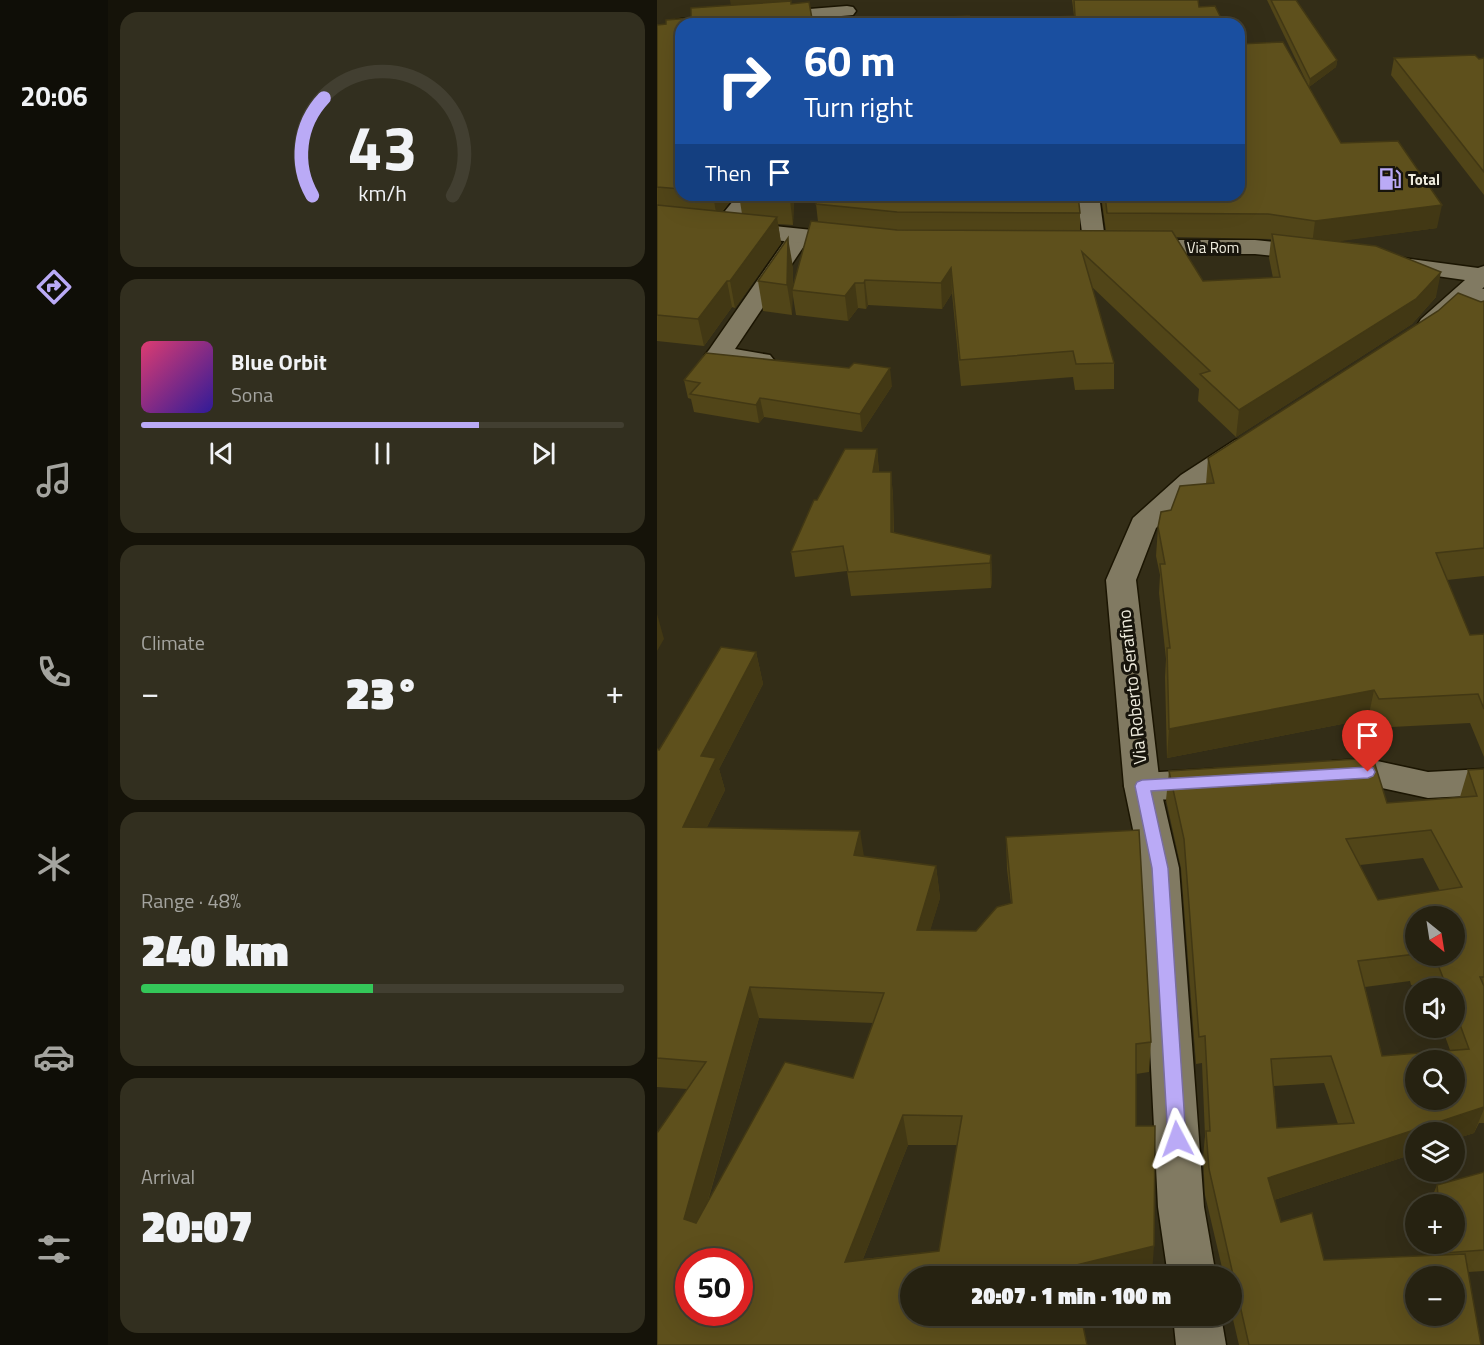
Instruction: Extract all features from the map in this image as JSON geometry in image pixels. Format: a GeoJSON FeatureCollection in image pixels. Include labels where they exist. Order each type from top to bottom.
{"type":"FeatureCollection","features":[{"type":"Feature","properties":{"kind":"main road"},"geometry":{"type":"LineString","coordinates":[[762,18],[847,12]]}},
{"type":"Feature","properties":{"kind":"main road"},"geometry":{"type":"LineString","coordinates":[[723,227],[745,201]]}},
{"type":"Feature","properties":{"kind":"main road"},"geometry":{"type":"LineString","coordinates":[[1089,201],[1095,247]]}},
{"type":"Feature","properties":{"kind":"main road"},"geometry":{"type":"LineString","coordinates":[[657,221],[798,237],[877,243]]}},
{"type":"Feature","properties":{"kind":"main road"},"geometry":{"type":"LineString","coordinates":[[787,363],[718,355],[798,237]]}},
{"type":"Feature","properties":{"kind":"main road","name":"Via Rom"},"geometry":{"type":"LineString","coordinates":[[1072,247],[1255,247],[1339,256]]}},
{"type":"Feature","properties":{"kind":"main road"},"geometry":{"type":"LineString","coordinates":[[1363,259],[1479,284]]}},
{"type":"Feature","properties":{"kind":"main road"},"geometry":{"type":"LineString","coordinates":[[1402,344],[1422,331],[1479,284]]}},
{"type":"Feature","properties":{"kind":"main road","name":"Via Roberto Serafino"},"geometry":{"type":"LineString","coordinates":[[1190,1266],[1181,1207],[1160,868],[1142,786],[1121,580],[1143,524],[1191,481],[1272,429]]}},
{"type":"Feature","properties":{"kind":"main road"},"geometry":{"type":"LineString","coordinates":[[1297,776],[1368,772],[1428,785],[1484,782]]}},
{"type":"Feature","properties":{"kind":"main road"},"geometry":{"type":"LineString","coordinates":[[1142,786],[1249,779]]}},
{"type":"Feature","properties":{"kind":"main road"},"geometry":{"type":"LineString","coordinates":[[1198,1326],[1201,1345]]}},
{"type":"Feature","properties":{"kind":"building"},"geometry":{"type":"Polygon","coordinates":[[[1074,0],[1198,0],[1199,7],[1215,6],[1221,18],[1032,18],[1075,16],[1074,0]]]}},
{"type":"Feature","properties":{"kind":"building"},"geometry":{"type":"Polygon","coordinates":[[[1271,0],[1296,0],[1337,60],[1310,79],[1271,0]]]}},
{"type":"Feature","properties":{"kind":"building"},"geometry":{"type":"Polygon","coordinates":[[[791,1],[791,4],[809,2],[812,18],[691,18],[691,8],[791,1]]]}},
{"type":"Feature","properties":{"kind":"building"},"geometry":{"type":"Polygon","coordinates":[[[969,16],[969,18],[924,18],[969,16]]]}},
{"type":"Feature","properties":{"kind":"building"},"geometry":{"type":"Polygon","coordinates":[[[675,19],[675,188],[657,187],[657,25],[666,24],[666,20],[675,19]]]}},
{"type":"Feature","properties":{"kind":"building"},"geometry":{"type":"Polygon","coordinates":[[[1283,42],[1341,143],[1398,141],[1442,205],[1315,221],[1268,214],[1107,213],[1106,201],[1245,201],[1245,44],[1283,42]]]}},
{"type":"Feature","properties":{"kind":"building"},"geometry":{"type":"Polygon","coordinates":[[[1475,55],[1479,59],[1484,58],[1484,172],[1394,58],[1475,55]]]}},
{"type":"Feature","properties":{"kind":"building"},"geometry":{"type":"Polygon","coordinates":[[[817,201],[1079,201],[1080,213],[897,212],[816,204],[817,201]]]}},
{"type":"Feature","properties":{"kind":"building"},"geometry":{"type":"Polygon","coordinates":[[[657,205],[777,217],[730,281],[727,281],[698,319],[657,315],[657,205]]]}},
{"type":"Feature","properties":{"kind":"building"},"geometry":{"type":"Polygon","coordinates":[[[811,221],[897,230],[1172,231],[1203,281],[1280,277],[1272,234],[1376,246],[1441,272],[1416,299],[1239,410],[1200,374],[1210,371],[1082,252],[1114,363],[1076,364],[1073,351],[960,360],[951,268],[941,283],[865,280],[864,283],[855,283],[845,296],[792,290],[811,221]]]}},
{"type":"Feature","properties":{"kind":"building"},"geometry":{"type":"Polygon","coordinates":[[[788,238],[787,285],[758,281],[788,238]]]}},
{"type":"Feature","properties":{"kind":"building"},"geometry":{"type":"Polygon","coordinates":[[[1458,293],[1481,302],[1484,301],[1484,548],[1436,553],[1470,635],[1484,634],[1484,709],[1478,694],[1379,699],[1374,690],[1169,729],[1167,648],[1170,648],[1160,564],[1165,564],[1158,527],[1161,512],[1171,510],[1180,486],[1214,483],[1208,458],[1438,311],[1458,293]]]}},
{"type":"Feature","properties":{"kind":"building"},"geometry":{"type":"Polygon","coordinates":[[[706,353],[849,368],[854,363],[890,368],[860,414],[760,398],[756,405],[690,394],[700,383],[684,380],[706,353]]]}},
{"type":"Feature","properties":{"kind":"building"},"geometry":{"type":"Polygon","coordinates":[[[845,449],[877,449],[873,472],[891,472],[891,532],[991,555],[990,563],[848,572],[843,546],[791,552],[814,500],[817,500],[845,449]]]}},
{"type":"Feature","properties":{"kind":"building"},"geometry":{"type":"Polygon","coordinates":[[[721,647],[756,652],[701,756],[716,758],[683,827],[860,831],[854,855],[936,866],[917,930],[976,931],[997,907],[1012,903],[1006,837],[1139,830],[1151,1042],[1136,1044],[1136,1126],[1155,1126],[1154,1246],[1072,1266],[900,1266],[900,1326],[1083,1326],[1087,1345],[657,1345],[657,1133],[706,1062],[657,1058],[657,749],[659,750],[721,647]],[[750,987],[684,1219],[696,1223],[785,1062],[853,1078],[884,993],[750,987]],[[903,1115],[845,1262],[939,1251],[962,1116],[903,1115]]]}},
{"type":"Feature","properties":{"kind":"building"},"geometry":{"type":"Polygon","coordinates":[[[1373,758],[1387,803],[1477,796],[1468,770],[1484,769],[1484,977],[1480,977],[1484,986],[1484,1107],[1438,1122],[1405,1122],[1405,1133],[1268,1178],[1281,1222],[1312,1213],[1324,1260],[1465,1254],[1481,1345],[1249,1345],[1242,1314],[1242,1266],[1231,1266],[1209,1169],[1206,1131],[1210,1131],[1205,1036],[1199,1037],[1184,839],[1169,771],[1373,758]],[[1431,830],[1346,839],[1378,900],[1462,887],[1431,830]],[[1331,1056],[1271,1059],[1277,1128],[1354,1123],[1331,1056]]]}},
{"type":"Feature","properties":{"kind":"building"},"geometry":{"type":"Polygon","coordinates":[[[1484,1172],[1484,1250],[1465,1251],[1465,1194],[1438,1194],[1437,1185],[1448,1182],[1465,1182],[1465,1177],[1484,1172]]]}},
{"type":"Feature","properties":{"kind":"place","name":"Total"},"geometry":{"type":"Point","coordinates":[1390,179]}},
{"type":"Feature","properties":{"kind":"route"},"geometry":{"type":"LineString","coordinates":[[1177,1139],[1160,868],[1142,786],[1368,772]]}}]}
